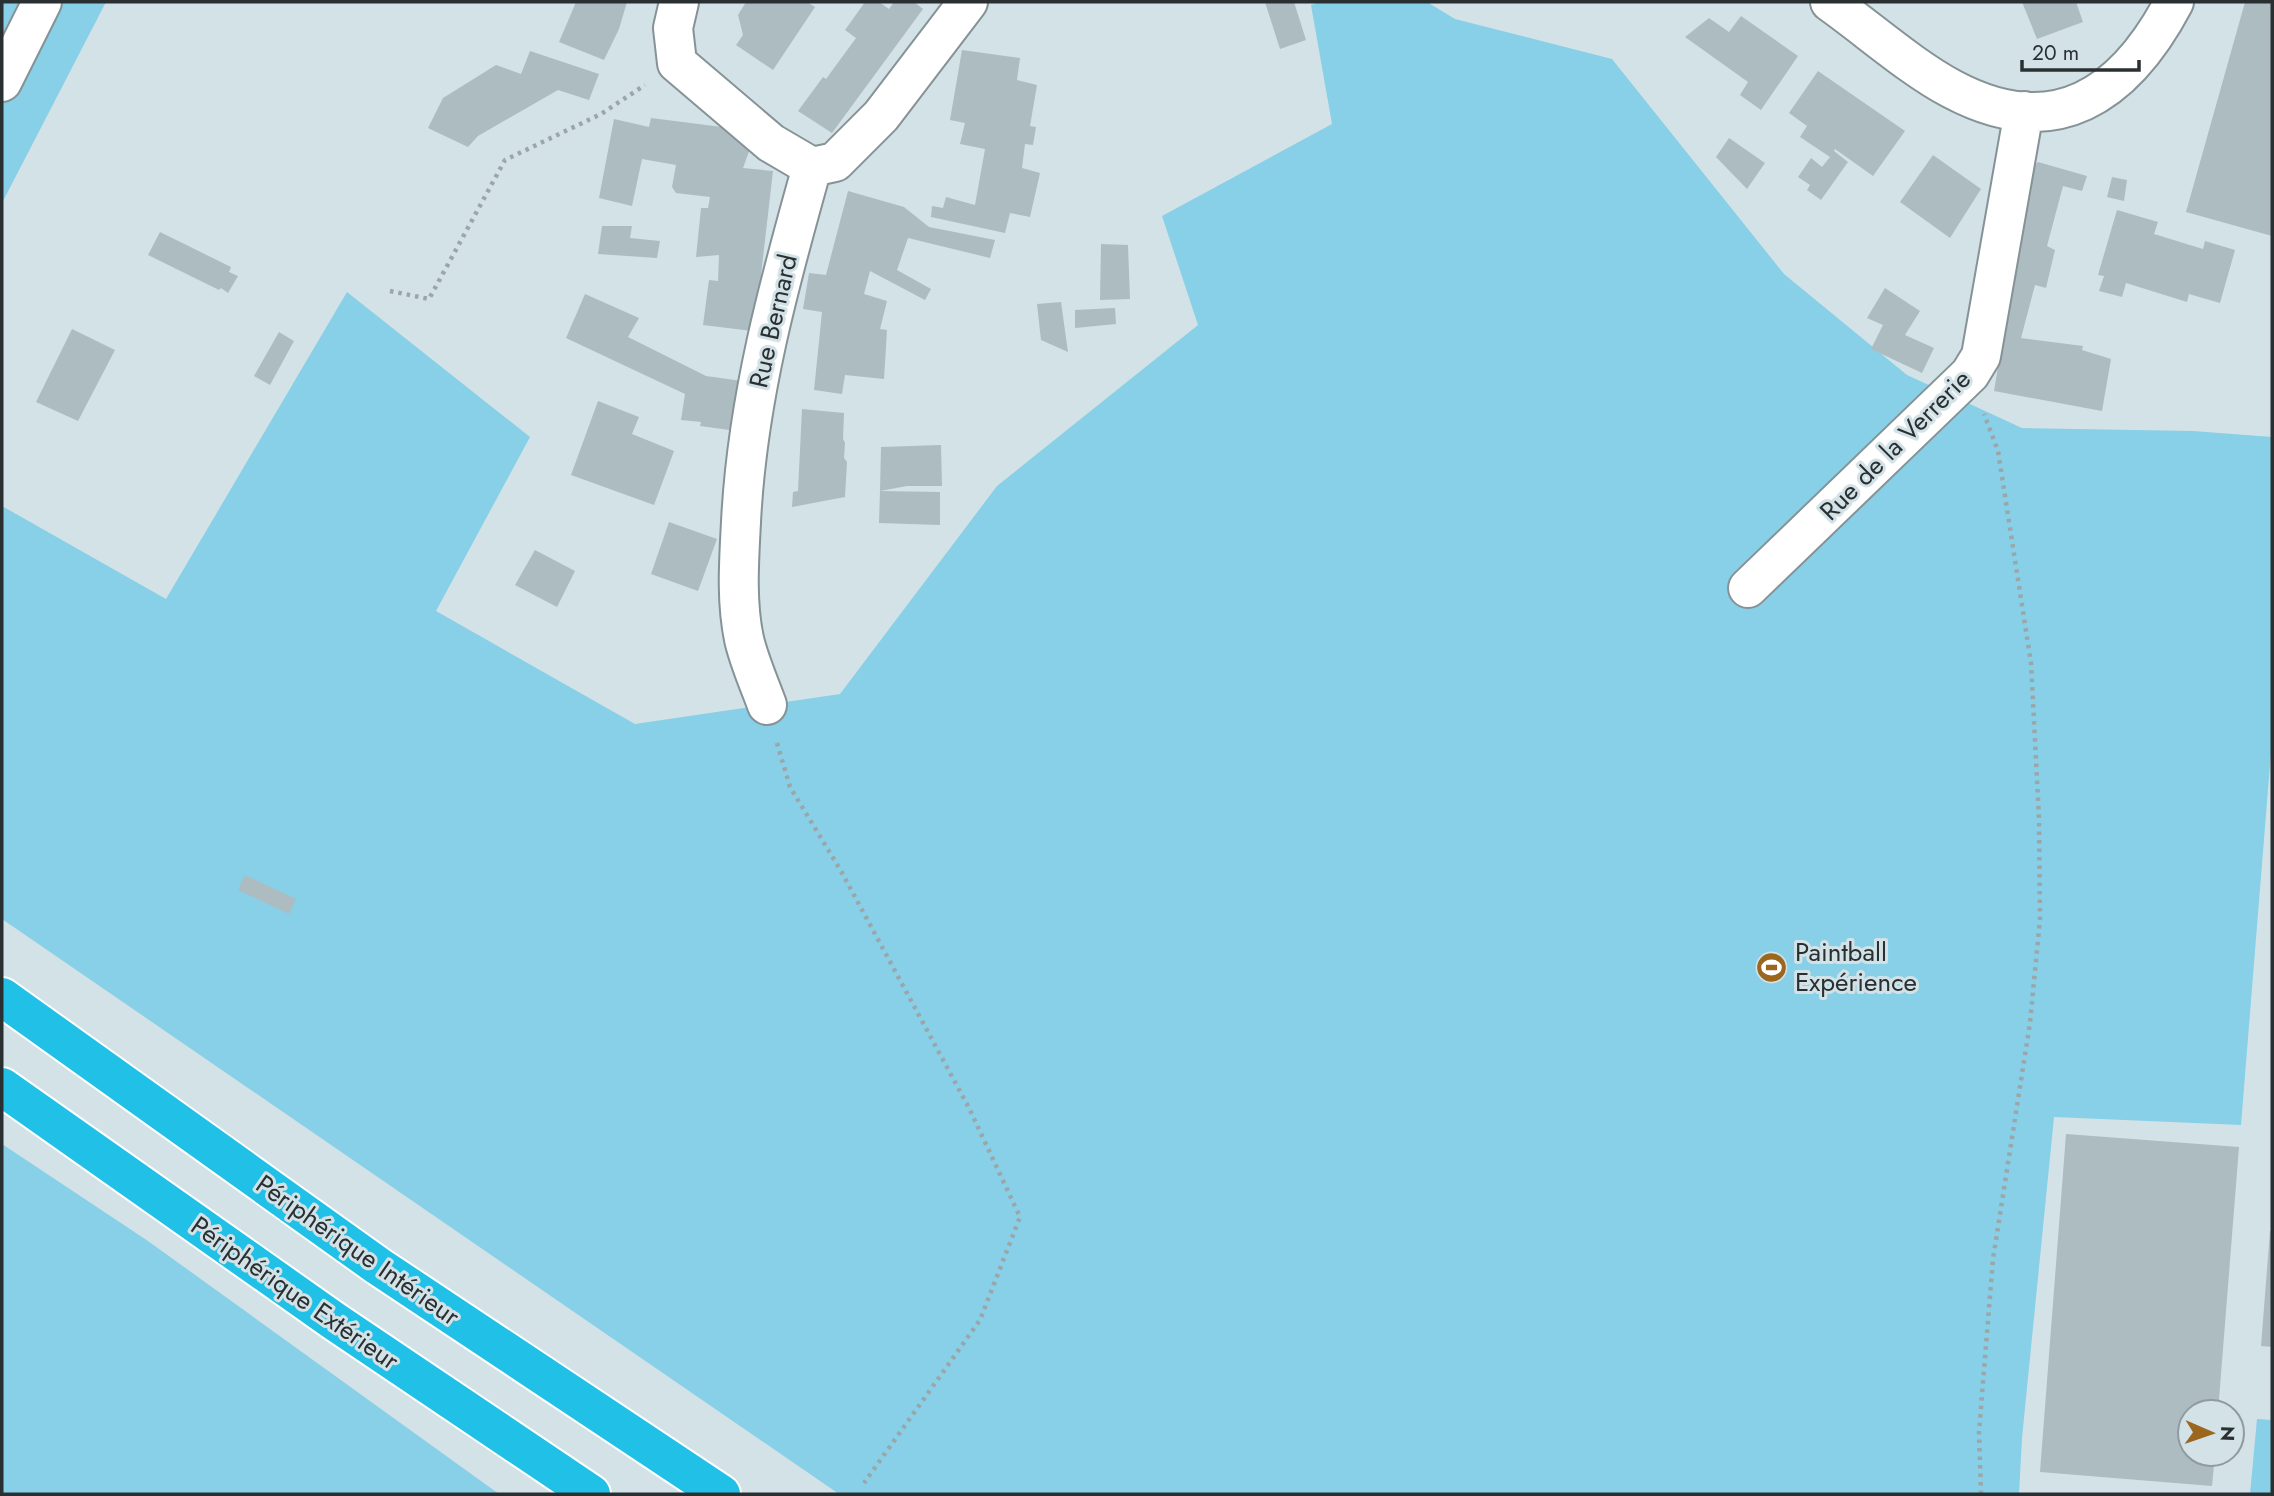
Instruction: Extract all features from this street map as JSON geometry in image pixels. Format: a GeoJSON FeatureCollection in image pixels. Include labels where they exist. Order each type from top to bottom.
{"type":"FeatureCollection","features":[{"type":"Feature","properties":{"kind":"highway","name":"Périphérique Intérieur"},"geometry":{"type":"LineString","coordinates":[[2,996],[378,1266],[721,1494]]}},
{"type":"Feature","properties":{"kind":"highway","name":"Périphérique Extérieur"},"geometry":{"type":"LineString","coordinates":[[2,1087],[334,1321],[591,1494]]}},
{"type":"Feature","properties":{"kind":"street"},"geometry":{"type":"LineString","coordinates":[[2,82],[42,2]]}},
{"type":"Feature","properties":{"kind":"street"},"geometry":{"type":"LineString","coordinates":[[679,2],[673,29],[677,63],[771,143],[812,167],[835,162],[881,116],[968,2]]}},
{"type":"Feature","properties":{"kind":"street"},"geometry":{"type":"LineString","coordinates":[[1830,2],[1953,90],[1996,108],[2024,111],[2060,109],[2081,102],[2110,85],[2138,60],[2174,2]]}},
{"type":"Feature","properties":{"kind":"street","name":"Rue de la Verrerie"},"geometry":{"type":"LineString","coordinates":[[1748,588],[1970,374],[1981,356],[2024,111]]}},
{"type":"Feature","properties":{"kind":"street","name":"Rue Bernard"},"geometry":{"type":"LineString","coordinates":[[766,705],[744,640],[739,600],[743,485],[753,406],[774,304],[812,167]]}},
{"type":"Feature","properties":{"kind":"path"},"geometry":{"type":"LineString","coordinates":[[390,291],[429,299],[505,160],[601,114],[677,63]]}},
{"type":"Feature","properties":{"kind":"path"},"geometry":{"type":"LineString","coordinates":[[1970,374],[1998,451],[2031,663],[2040,894],[2030,1023],[1993,1259],[1979,1432],[1981,1494]]}},
{"type":"Feature","properties":{"kind":"path"},"geometry":{"type":"LineString","coordinates":[[766,705],[790,787],[841,871],[963,1096],[1020,1217],[980,1320],[864,1483]]}},
{"type":"Feature","properties":{"kind":"shaded area"},"geometry":{"type":"Polygon","coordinates":[[[2,2],[106,2],[2,203],[2,2]]]}},
{"type":"Feature","properties":{"kind":"shaded area"},"geometry":{"type":"Polygon","coordinates":[[[1320,2],[1427,2],[1455,19],[1612,59],[1784,274],[1907,375],[2022,428],[2193,431],[2272,437],[2272,740],[2241,1125],[2054,1117],[2022,1438],[2019,1494],[839,1494],[2,919],[2,506],[166,599],[347,292],[530,437],[436,611],[635,724],[840,694],[997,486],[1198,325],[1162,216],[1332,124],[1311,5],[1320,2]]]}},
{"type":"Feature","properties":{"kind":"shaded area"},"geometry":{"type":"Polygon","coordinates":[[[2,1144],[148,1241],[499,1494],[2,1494],[2,1144]]]}},
{"type":"Feature","properties":{"kind":"shaded area"},"geometry":{"type":"Polygon","coordinates":[[[2257,1419],[2272,1420],[2272,1494],[2250,1494],[2257,1419]]]}},
{"type":"Feature","properties":{"kind":"building"},"geometry":{"type":"Polygon","coordinates":[[[576,2],[627,2],[619,29],[604,60],[559,42],[576,2]]]}},
{"type":"Feature","properties":{"kind":"building"},"geometry":{"type":"Polygon","coordinates":[[[746,2],[807,2],[815,7],[773,70],[736,45],[743,35],[738,15],[746,2]]]}},
{"type":"Feature","properties":{"kind":"building"},"geometry":{"type":"Polygon","coordinates":[[[865,2],[879,2],[889,9],[894,2],[914,2],[923,9],[832,133],[798,111],[856,38],[845,30],[865,2]]]}},
{"type":"Feature","properties":{"kind":"building"},"geometry":{"type":"Polygon","coordinates":[[[1265,2],[1294,2],[1306,40],[1280,49],[1265,2]]]}},
{"type":"Feature","properties":{"kind":"building"},"geometry":{"type":"Polygon","coordinates":[[[2022,2],[2076,2],[2083,22],[2037,39],[2022,2]]]}},
{"type":"Feature","properties":{"kind":"building"},"geometry":{"type":"Polygon","coordinates":[[[2245,2],[2272,2],[2272,236],[2186,212],[2245,2]]]}},
{"type":"Feature","properties":{"kind":"building"},"geometry":{"type":"Polygon","coordinates":[[[1741,16],[1798,56],[1761,110],[1740,95],[1748,82],[1685,37],[1709,18],[1729,32],[1741,16]]]}},
{"type":"Feature","properties":{"kind":"building"},"geometry":{"type":"Polygon","coordinates":[[[962,50],[1020,58],[1017,80],[1037,85],[1030,126],[1036,127],[1033,145],[1025,144],[1022,168],[1040,173],[1030,217],[1010,213],[1005,233],[931,217],[932,206],[943,208],[946,197],[975,205],[985,149],[960,144],[965,123],[950,120],[962,50]]]}},
{"type":"Feature","properties":{"kind":"building"},"geometry":{"type":"Polygon","coordinates":[[[530,51],[599,74],[589,100],[558,90],[478,136],[468,147],[428,128],[443,98],[496,65],[521,74],[530,51]]]}},
{"type":"Feature","properties":{"kind":"building"},"geometry":{"type":"Polygon","coordinates":[[[1818,71],[1905,131],[1873,176],[1835,149],[1834,151],[1848,162],[1821,200],[1807,190],[1810,185],[1798,177],[1811,158],[1822,167],[1830,157],[1800,137],[1807,126],[1789,113],[1818,71]]]}},
{"type":"Feature","properties":{"kind":"building"},"geometry":{"type":"Polygon","coordinates":[[[651,118],[722,127],[752,143],[743,168],[773,171],[752,331],[703,325],[709,280],[718,281],[719,255],[696,257],[701,208],[708,208],[710,197],[676,193],[672,187],[676,165],[642,159],[632,206],[599,198],[614,119],[649,127],[651,118]]]}},
{"type":"Feature","properties":{"kind":"building"},"geometry":{"type":"Polygon","coordinates":[[[1729,138],[1765,163],[1747,189],[1716,157],[1729,138]]]}},
{"type":"Feature","properties":{"kind":"building"},"geometry":{"type":"Polygon","coordinates":[[[1933,155],[1981,189],[1950,238],[1900,202],[1933,155]]]}},
{"type":"Feature","properties":{"kind":"building"},"geometry":{"type":"Polygon","coordinates":[[[2038,162],[2087,176],[2082,191],[2063,186],[2047,246],[2055,250],[2046,288],[2035,285],[2021,338],[2083,346],[2082,350],[2111,359],[2102,411],[1994,391],[2016,259],[2035,165],[2038,162]]]}},
{"type":"Feature","properties":{"kind":"building"},"geometry":{"type":"Polygon","coordinates":[[[2112,177],[2127,180],[2124,201],[2107,197],[2112,177]]]}},
{"type":"Feature","properties":{"kind":"building"},"geometry":{"type":"Polygon","coordinates":[[[848,191],[904,207],[929,227],[995,240],[990,258],[908,238],[897,270],[931,289],[925,300],[870,271],[864,294],[887,301],[880,329],[887,330],[884,379],[845,375],[842,394],[814,390],[822,312],[803,309],[809,273],[826,275],[848,191]]]}},
{"type":"Feature","properties":{"kind":"building"},"geometry":{"type":"Polygon","coordinates":[[[2117,210],[2158,222],[2154,234],[2203,249],[2205,241],[2235,250],[2220,303],[2189,294],[2187,302],[2126,283],[2122,297],[2099,291],[2104,276],[2098,275],[2117,210]]]}},
{"type":"Feature","properties":{"kind":"building"},"geometry":{"type":"Polygon","coordinates":[[[602,226],[632,226],[630,238],[660,241],[657,258],[598,254],[602,226]]]}},
{"type":"Feature","properties":{"kind":"building"},"geometry":{"type":"Polygon","coordinates":[[[160,232],[231,267],[229,272],[238,276],[228,293],[148,255],[160,232]]]}},
{"type":"Feature","properties":{"kind":"building"},"geometry":{"type":"Polygon","coordinates":[[[1101,244],[1128,245],[1130,299],[1100,300],[1101,244]]]}},
{"type":"Feature","properties":{"kind":"building"},"geometry":{"type":"Polygon","coordinates":[[[1885,288],[1920,311],[1905,335],[1934,348],[1922,373],[1871,349],[1883,325],[1867,318],[1885,288]]]}},
{"type":"Feature","properties":{"kind":"building"},"geometry":{"type":"Polygon","coordinates":[[[585,294],[639,318],[628,337],[706,376],[742,381],[737,431],[700,426],[701,422],[681,420],[685,394],[566,338],[585,294]]]}},
{"type":"Feature","properties":{"kind":"building"},"geometry":{"type":"Polygon","coordinates":[[[1061,302],[1068,352],[1041,340],[1037,304],[1061,302]]]}},
{"type":"Feature","properties":{"kind":"building"},"geometry":{"type":"Polygon","coordinates":[[[1115,308],[1116,324],[1075,328],[1075,310],[1115,308]]]}},
{"type":"Feature","properties":{"kind":"building"},"geometry":{"type":"Polygon","coordinates":[[[72,329],[115,350],[78,421],[36,402],[72,329]]]}},
{"type":"Feature","properties":{"kind":"building"},"geometry":{"type":"Polygon","coordinates":[[[279,332],[294,341],[270,385],[254,376],[279,332]]]}},
{"type":"Feature","properties":{"kind":"building"},"geometry":{"type":"Polygon","coordinates":[[[598,401],[639,417],[632,434],[674,451],[654,505],[571,475],[598,401]]]}},
{"type":"Feature","properties":{"kind":"building"},"geometry":{"type":"Polygon","coordinates":[[[802,409],[844,413],[844,458],[847,462],[845,497],[792,507],[793,492],[798,491],[802,409]]]}},
{"type":"Feature","properties":{"kind":"building"},"geometry":{"type":"Polygon","coordinates":[[[941,445],[942,486],[907,486],[880,491],[881,447],[941,445]]]}},
{"type":"Feature","properties":{"kind":"building"},"geometry":{"type":"Polygon","coordinates":[[[880,491],[940,492],[940,525],[879,523],[880,491]]]}},
{"type":"Feature","properties":{"kind":"building"},"geometry":{"type":"Polygon","coordinates":[[[669,522],[717,539],[698,591],[651,574],[669,522]]]}},
{"type":"Feature","properties":{"kind":"building"},"geometry":{"type":"Polygon","coordinates":[[[535,550],[575,571],[557,607],[515,585],[535,550]]]}},
{"type":"Feature","properties":{"kind":"building"},"geometry":{"type":"Polygon","coordinates":[[[245,875],[296,899],[289,914],[238,890],[245,875]]]}},
{"type":"Feature","properties":{"kind":"building"},"geometry":{"type":"Polygon","coordinates":[[[2066,1134],[2239,1147],[2219,1398],[2176,1398],[2176,1468],[2214,1468],[2212,1486],[2040,1472],[2066,1134]]]}},
{"type":"Feature","properties":{"kind":"building"},"geometry":{"type":"Polygon","coordinates":[[[2272,1231],[2272,1347],[2261,1346],[2272,1231]]]}},
{"type":"Feature","properties":{"kind":"place","name":"Paintball Expérience"},"geometry":{"type":"Point","coordinates":[1772,967]}}]}
